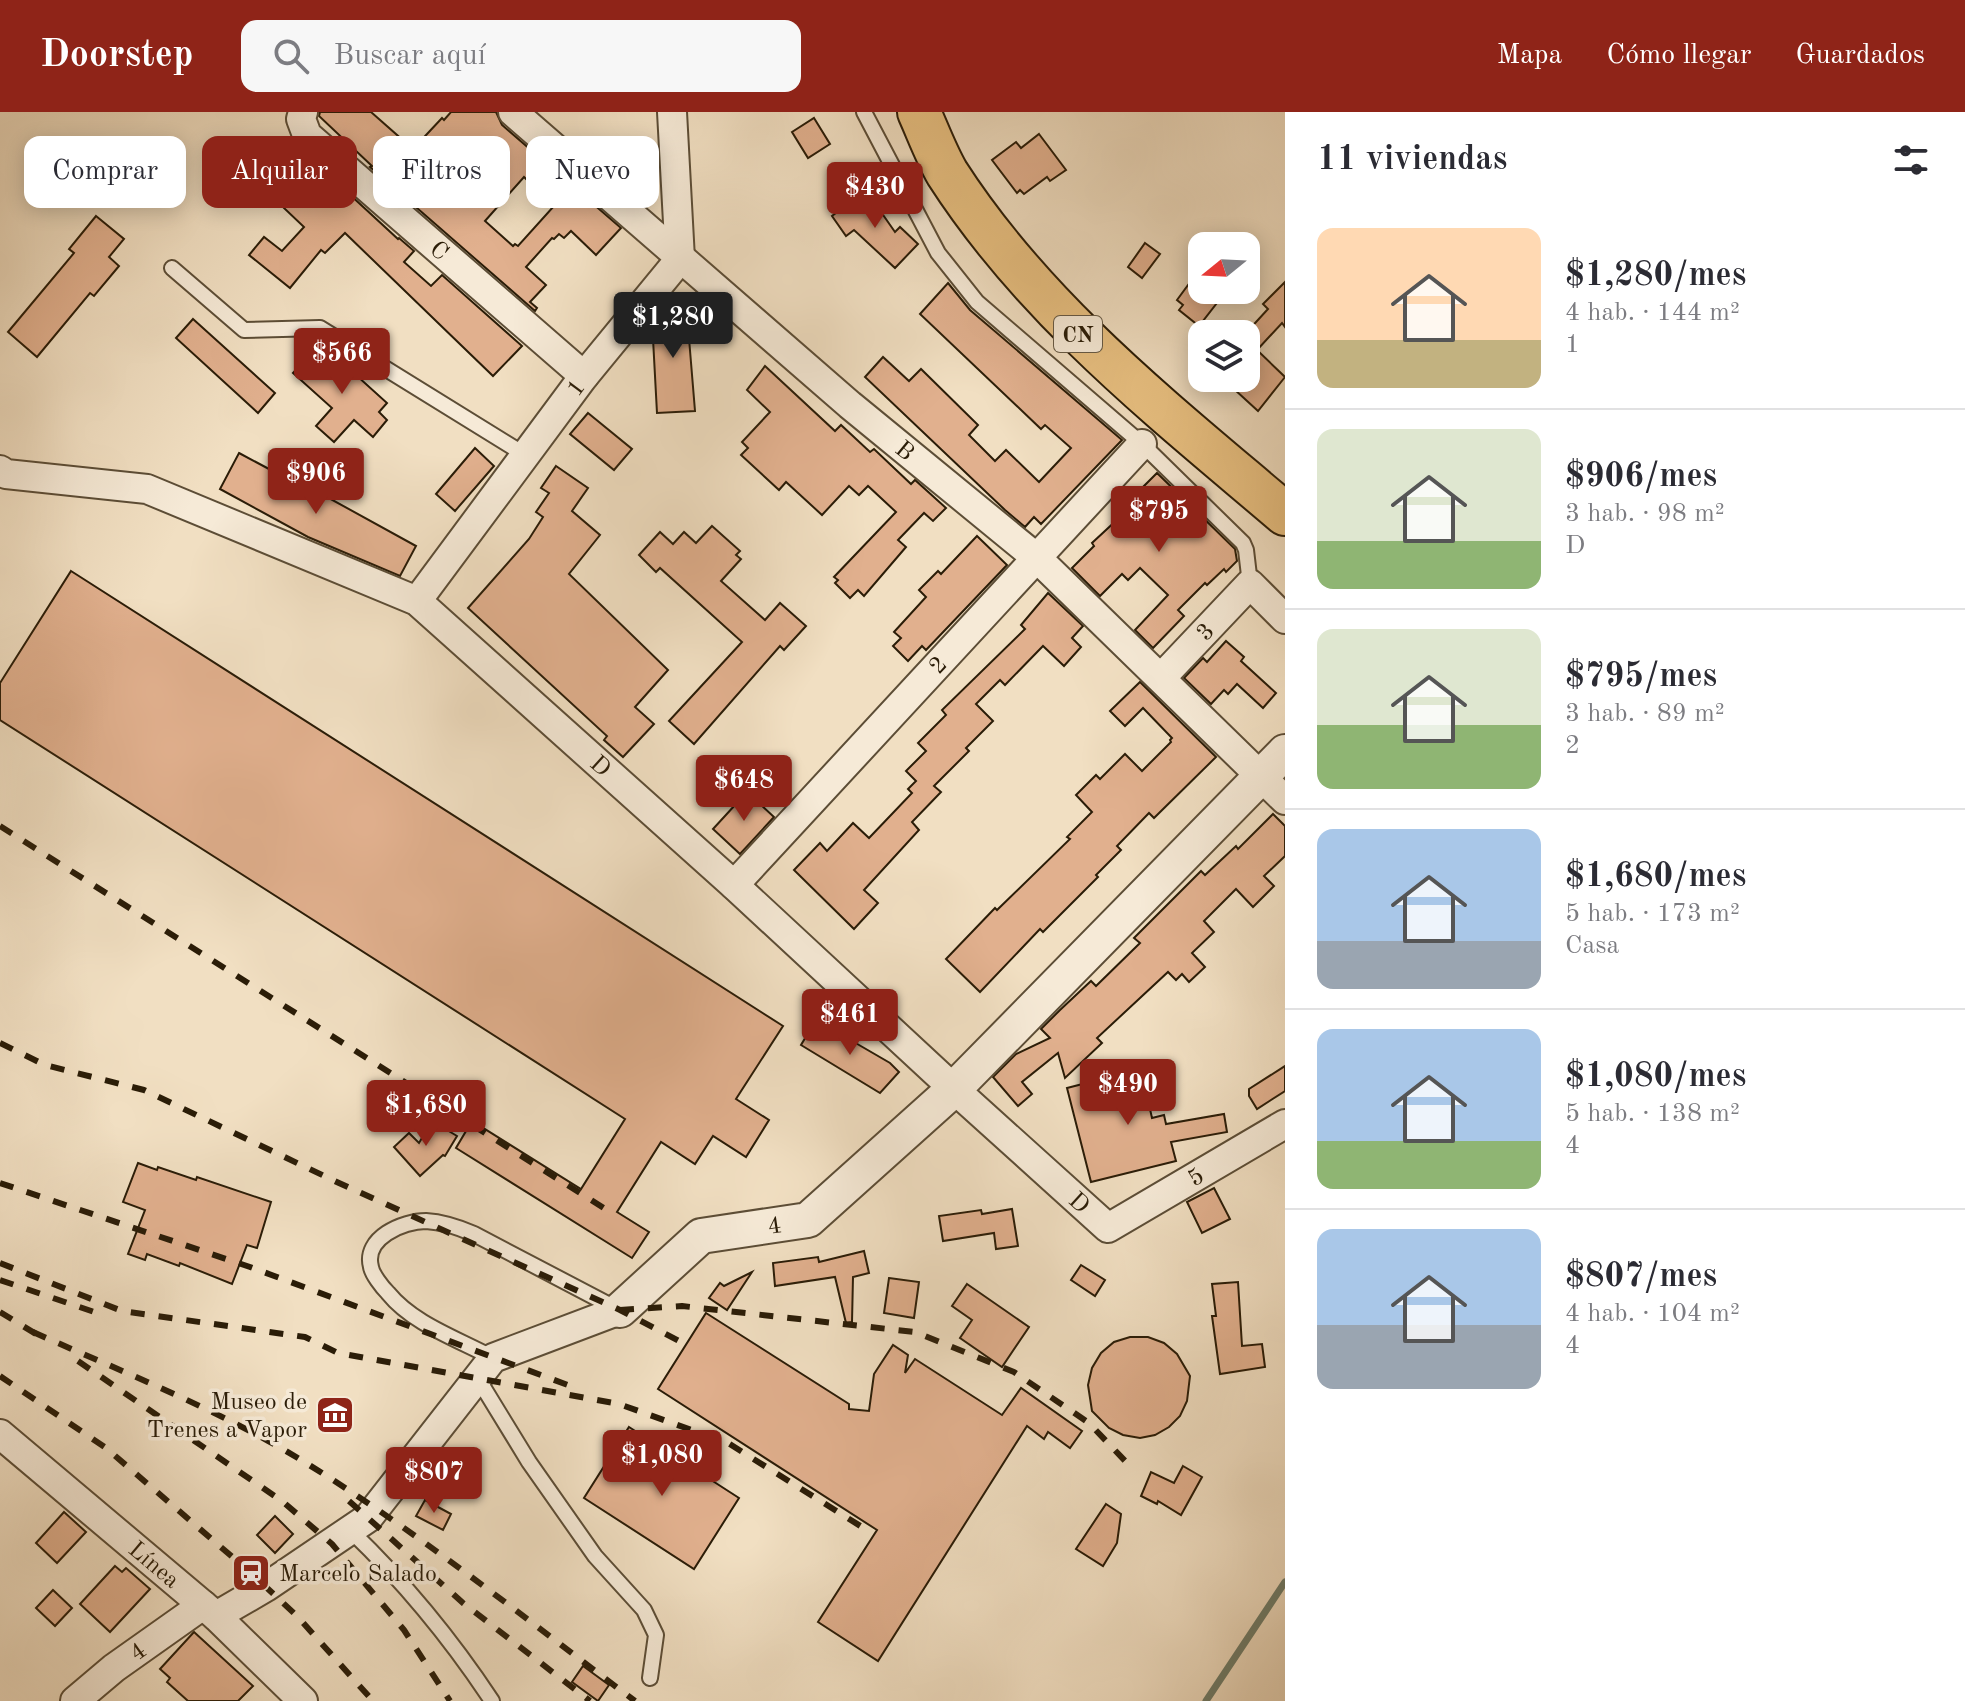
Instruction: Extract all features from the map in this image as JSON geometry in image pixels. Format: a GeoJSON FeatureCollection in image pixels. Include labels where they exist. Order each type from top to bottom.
{"type":"FeatureCollection","features":[{"type":"Feature","properties":{"kind":"main road","name":"CN"},"geometry":{"type":"LineString","coordinates":[[919,112],[946,170],[999,246],[1076,332],[1285,514]]}},
{"type":"Feature","properties":{"kind":"street","name":"B"},"geometry":{"type":"LineString","coordinates":[[513,112],[850,405],[1038,559],[1273,789]]}},
{"type":"Feature","properties":{"kind":"street"},"geometry":{"type":"LineString","coordinates":[[672,112],[680,259]]}},
{"type":"Feature","properties":{"kind":"street","name":"C"},"geometry":{"type":"LineString","coordinates":[[302,115],[307,135],[584,376]]}},
{"type":"Feature","properties":{"kind":"street","name":"1"},"geometry":{"type":"LineString","coordinates":[[417,601],[528,456],[584,376],[680,259]]}},
{"type":"Feature","properties":{"kind":"street","name":"2"},"geometry":{"type":"LineString","coordinates":[[734,885],[1142,444]]}},
{"type":"Feature","properties":{"kind":"street","name":"D"},"geometry":{"type":"LineString","coordinates":[[0,470],[6,474],[147,489],[417,601],[734,885],[1108,1228]]}},
{"type":"Feature","properties":{"kind":"street"},"geometry":{"type":"LineString","coordinates":[[1250,584],[1285,619]]}},
{"type":"Feature","properties":{"kind":"street","name":"3"},"geometry":{"type":"LineString","coordinates":[[1161,678],[1250,584]]}},
{"type":"Feature","properties":{"kind":"street","name":"4"},"geometry":{"type":"LineString","coordinates":[[75,1701],[114,1668],[209,1610],[266,1587],[351,1531],[377,1509],[485,1368],[620,1310],[701,1236],[808,1220],[954,1089],[1273,789],[1285,752]]}},
{"type":"Feature","properties":{"kind":"street","name":"5"},"geometry":{"type":"LineString","coordinates":[[1108,1228],[1285,1124]]}},
{"type":"Feature","properties":{"kind":"street","name":"Línea"},"geometry":{"type":"LineString","coordinates":[[0,1434],[209,1610],[303,1701]]}},
{"type":"Feature","properties":{"kind":"lane"},"geometry":{"type":"LineString","coordinates":[[864,112],[938,253],[977,302],[1142,444],[1243,543],[1250,584]]}},
{"type":"Feature","properties":{"kind":"lane"},"geometry":{"type":"LineString","coordinates":[[172,268],[244,330],[320,328],[528,456]]}},
{"type":"Feature","properties":{"kind":"lane"},"geometry":{"type":"LineString","coordinates":[[620,1310],[474,1234],[448,1224],[423,1221],[394,1228],[377,1242],[371,1253],[371,1267],[388,1294],[485,1368],[529,1462],[595,1556],[644,1610],[656,1635],[650,1678]]}},
{"type":"Feature","properties":{"kind":"lane"},"geometry":{"type":"LineString","coordinates":[[351,1531],[392,1570],[465,1659],[492,1701]]}},
{"type":"Feature","properties":{"kind":"building"},"geometry":{"type":"Polygon","coordinates":[[[320,112],[371,112],[398,136],[373,136],[373,170],[357,152],[357,136],[340,136],[319,116],[320,112]]]}},
{"type":"Feature","properties":{"kind":"building"},"geometry":{"type":"Polygon","coordinates":[[[451,112],[496,112],[502,125],[526,146],[526,179],[524,177],[510,193],[510,136],[425,136],[451,112]]]}},
{"type":"Feature","properties":{"kind":"building"},"geometry":{"type":"Polygon","coordinates":[[[814,118],[830,144],[808,158],[792,132],[814,118]]]}},
{"type":"Feature","properties":{"kind":"building"},"geometry":{"type":"Polygon","coordinates":[[[1039,134],[1066,170],[1050,181],[1047,177],[1024,194],[1020,190],[1017,193],[992,160],[1016,142],[1021,148],[1039,134]]]}},
{"type":"Feature","properties":{"kind":"building"},"geometry":{"type":"Polygon","coordinates":[[[861,194],[869,206],[874,202],[895,232],[900,227],[918,244],[895,268],[854,230],[846,236],[832,216],[861,194]]]}},
{"type":"Feature","properties":{"kind":"building"},"geometry":{"type":"Polygon","coordinates":[[[357,201],[414,251],[404,262],[431,286],[442,275],[522,346],[493,376],[345,233],[325,253],[321,250],[290,288],[249,255],[264,237],[282,251],[304,227],[284,208],[357,208],[357,201]]]}},
{"type":"Feature","properties":{"kind":"building"},"geometry":{"type":"Polygon","coordinates":[[[417,208],[497,208],[485,221],[513,246],[518,246],[552,208],[598,208],[621,228],[596,255],[571,231],[564,238],[559,234],[552,238],[526,267],[546,285],[530,302],[537,308],[535,311],[417,208]]]}},
{"type":"Feature","properties":{"kind":"building"},"geometry":{"type":"Polygon","coordinates":[[[96,216],[124,239],[109,257],[119,266],[94,296],[90,293],[37,357],[8,332],[74,253],[69,249],[96,216]]]}},
{"type":"Feature","properties":{"kind":"building"},"geometry":{"type":"Polygon","coordinates":[[[1145,243],[1160,254],[1142,278],[1128,267],[1145,243]]]}},
{"type":"Feature","properties":{"kind":"building"},"geometry":{"type":"Polygon","coordinates":[[[1285,282],[1285,327],[1282,323],[1260,347],[1258,320],[1268,309],[1263,304],[1285,282]]]}},
{"type":"Feature","properties":{"kind":"building"},"geometry":{"type":"Polygon","coordinates":[[[948,283],[970,310],[1122,440],[1041,524],[1034,517],[1025,527],[865,377],[883,357],[909,381],[921,369],[978,425],[969,435],[995,461],[1006,450],[1039,482],[1071,448],[1045,425],[1041,429],[920,314],[948,283]]]}},
{"type":"Feature","properties":{"kind":"building"},"geometry":{"type":"Polygon","coordinates":[[[1188,285],[1188,304],[1216,304],[1204,320],[1192,320],[1179,310],[1183,305],[1177,300],[1188,285]]]}},
{"type":"Feature","properties":{"kind":"building"},"geometry":{"type":"Polygon","coordinates":[[[686,302],[695,411],[657,413],[652,320],[666,303],[686,302]]]}},
{"type":"Feature","properties":{"kind":"building"},"geometry":{"type":"Polygon","coordinates":[[[193,319],[275,393],[258,413],[176,338],[193,319]]]}},
{"type":"Feature","properties":{"kind":"building"},"geometry":{"type":"Polygon","coordinates":[[[325,347],[387,403],[379,412],[387,420],[373,437],[354,420],[334,442],[316,426],[332,408],[293,373],[306,359],[311,363],[325,347]]]}},
{"type":"Feature","properties":{"kind":"building"},"geometry":{"type":"Polygon","coordinates":[[[1260,353],[1285,377],[1258,411],[1237,392],[1260,392],[1260,353]]]}},
{"type":"Feature","properties":{"kind":"building"},"geometry":{"type":"Polygon","coordinates":[[[765,366],[835,431],[841,425],[870,452],[874,449],[911,484],[915,480],[946,508],[933,521],[924,513],[898,540],[906,547],[864,596],[858,590],[850,598],[835,583],[838,580],[834,577],[896,512],[868,486],[859,495],[849,486],[822,515],[786,482],[779,490],[741,455],[748,448],[742,442],[770,412],[747,390],[765,366]]]}},
{"type":"Feature","properties":{"kind":"building"},"geometry":{"type":"Polygon","coordinates":[[[588,413],[632,449],[614,470],[570,434],[588,413]]]}},
{"type":"Feature","properties":{"kind":"building"},"geometry":{"type":"Polygon","coordinates":[[[475,448],[494,466],[455,511],[436,494],[475,448]]]}},
{"type":"Feature","properties":{"kind":"building"},"geometry":{"type":"Polygon","coordinates":[[[239,453],[307,486],[416,546],[400,576],[308,537],[220,489],[239,453]]]}},
{"type":"Feature","properties":{"kind":"building"},"geometry":{"type":"Polygon","coordinates":[[[556,466],[588,488],[572,511],[600,535],[569,574],[668,670],[635,707],[654,724],[623,757],[604,740],[607,736],[468,608],[529,539],[543,517],[536,512],[549,493],[541,488],[556,466]]]}},
{"type":"Feature","properties":{"kind":"building"},"geometry":{"type":"Polygon","coordinates":[[[1157,473],[1235,549],[1237,561],[1226,572],[1224,569],[1207,585],[1205,583],[1178,610],[1184,616],[1153,648],[1135,630],[1168,595],[1140,568],[1128,580],[1122,574],[1100,596],[1072,568],[1094,546],[1092,543],[1147,492],[1142,488],[1157,473]]]}},
{"type":"Feature","properties":{"kind":"building"},"geometry":{"type":"Polygon","coordinates":[[[712,526],[740,551],[736,555],[741,559],[721,581],[765,620],[780,603],[806,626],[784,650],[780,646],[694,744],[669,721],[742,642],[660,568],[656,572],[639,555],[660,532],[673,544],[684,532],[696,543],[712,526]]]}},
{"type":"Feature","properties":{"kind":"building"},"geometry":{"type":"Polygon","coordinates":[[[977,536],[1007,565],[926,650],[922,646],[908,661],[893,646],[901,638],[894,632],[926,597],[919,590],[938,571],[941,574],[977,536]]]}},
{"type":"Feature","properties":{"kind":"building"},"geometry":{"type":"Polygon","coordinates":[[[71,571],[783,1026],[736,1099],[769,1120],[746,1157],[713,1136],[695,1164],[661,1142],[617,1212],[649,1232],[632,1258],[456,1148],[472,1121],[581,1189],[625,1119],[0,720],[0,683],[71,571]]]}},
{"type":"Feature","properties":{"kind":"building"},"geometry":{"type":"Polygon","coordinates":[[[1048,593],[1083,626],[1072,638],[1081,647],[1064,666],[1043,646],[1005,685],[1000,680],[976,704],[993,721],[934,786],[941,792],[912,822],[919,830],[864,890],[878,903],[854,929],[794,870],[820,843],[827,851],[853,823],[869,838],[912,793],[908,789],[916,781],[906,771],[926,751],[918,743],[946,715],[942,710],[1025,629],[1021,625],[1048,593]]]}},
{"type":"Feature","properties":{"kind":"building"},"geometry":{"type":"Polygon","coordinates":[[[1226,641],[1244,657],[1241,661],[1276,693],[1263,708],[1237,684],[1228,694],[1224,690],[1211,704],[1184,678],[1203,658],[1207,662],[1226,641]]]}},
{"type":"Feature","properties":{"kind":"building"},"geometry":{"type":"Polygon","coordinates":[[[1140,682],[1216,757],[1154,818],[1149,813],[1117,846],[1121,850],[1096,875],[1098,877],[1043,932],[1040,929],[980,992],[946,959],[995,908],[997,910],[1070,839],[1067,837],[1092,812],[1076,795],[1096,775],[1100,779],[1125,754],[1142,771],[1171,742],[1172,738],[1143,708],[1125,726],[1110,711],[1140,682]]]}},
{"type":"Feature","properties":{"kind":"building"},"geometry":{"type":"Polygon","coordinates":[[[747,792],[774,817],[740,854],[713,829],[747,792]]]}},
{"type":"Feature","properties":{"kind":"building"},"geometry":{"type":"Polygon","coordinates":[[[1273,814],[1285,826],[1285,856],[1264,876],[1274,886],[1253,907],[1236,889],[1204,921],[1214,932],[1192,953],[1205,967],[1189,982],[1182,974],[1176,980],[1168,972],[1097,1038],[1102,1043],[1065,1078],[1058,1053],[1022,1082],[1032,1094],[1018,1106],[993,1077],[1016,1054],[1050,1038],[1041,1029],[1091,981],[1096,986],[1140,943],[1134,938],[1201,871],[1205,875],[1236,846],[1238,849],[1273,814]]]}},
{"type":"Feature","properties":{"kind":"building"},"geometry":{"type":"Polygon","coordinates":[[[816,1020],[890,1063],[899,1072],[880,1093],[801,1045],[816,1020]]]}},
{"type":"Feature","properties":{"kind":"building"},"geometry":{"type":"Polygon","coordinates":[[[1285,1066],[1285,1091],[1257,1109],[1249,1096],[1249,1089],[1285,1066]]]}},
{"type":"Feature","properties":{"kind":"building"},"geometry":{"type":"Polygon","coordinates":[[[1141,1069],[1152,1118],[1164,1115],[1166,1124],[1224,1114],[1227,1132],[1171,1142],[1176,1161],[1091,1182],[1067,1088],[1141,1069]]]}},
{"type":"Feature","properties":{"kind":"building"},"geometry":{"type":"Polygon","coordinates":[[[432,1121],[457,1136],[445,1156],[420,1176],[394,1147],[409,1133],[419,1143],[432,1121]]]}},
{"type":"Feature","properties":{"kind":"building"},"geometry":{"type":"Polygon","coordinates":[[[138,1163],[196,1180],[197,1177],[271,1202],[257,1248],[247,1245],[232,1284],[180,1263],[179,1266],[147,1254],[145,1260],[128,1254],[145,1210],[123,1202],[138,1163]]]}},
{"type":"Feature","properties":{"kind":"building"},"geometry":{"type":"Polygon","coordinates":[[[1214,1188],[1230,1219],[1202,1233],[1187,1202],[1214,1188]]]}},
{"type":"Feature","properties":{"kind":"building"},"geometry":{"type":"Polygon","coordinates":[[[1012,1209],[1018,1246],[996,1249],[994,1233],[943,1241],[939,1216],[1012,1209]]]}},
{"type":"Feature","properties":{"kind":"building"},"geometry":{"type":"Polygon","coordinates":[[[864,1251],[869,1273],[853,1277],[852,1322],[846,1323],[835,1277],[775,1286],[773,1263],[818,1257],[819,1262],[864,1251]]]}},
{"type":"Feature","properties":{"kind":"building"},"geometry":{"type":"Polygon","coordinates":[[[1081,1265],[1105,1280],[1095,1296],[1071,1280],[1081,1265]]]}},
{"type":"Feature","properties":{"kind":"building"},"geometry":{"type":"Polygon","coordinates":[[[752,1272],[727,1310],[709,1298],[720,1283],[724,1286],[752,1272]]]}},
{"type":"Feature","properties":{"kind":"building"},"geometry":{"type":"Polygon","coordinates":[[[889,1278],[919,1282],[914,1318],[884,1313],[889,1278]]]}},
{"type":"Feature","properties":{"kind":"building"},"geometry":{"type":"Polygon","coordinates":[[[1238,1282],[1242,1346],[1262,1344],[1265,1367],[1220,1374],[1212,1316],[1216,1316],[1212,1284],[1238,1282]]]}},
{"type":"Feature","properties":{"kind":"building"},"geometry":{"type":"Polygon","coordinates":[[[967,1284],[1029,1327],[1002,1367],[960,1338],[972,1320],[952,1306],[967,1284]]]}},
{"type":"Feature","properties":{"kind":"building"},"geometry":{"type":"Polygon","coordinates":[[[706,1313],[849,1404],[849,1409],[869,1411],[874,1374],[893,1345],[908,1355],[905,1373],[915,1359],[1002,1415],[1021,1388],[1082,1431],[1070,1448],[1048,1432],[1044,1439],[1027,1426],[878,1661],[818,1622],[877,1530],[658,1389],[706,1313]]]}},
{"type":"Feature","properties":{"kind":"building"},"geometry":{"type":"Polygon","coordinates":[[[1130,1337],[1148,1337],[1164,1343],[1177,1354],[1190,1376],[1187,1401],[1180,1416],[1155,1435],[1140,1438],[1109,1428],[1092,1411],[1088,1385],[1092,1368],[1101,1353],[1114,1342],[1130,1337]]]}},
{"type":"Feature","properties":{"kind":"building"},"geometry":{"type":"Polygon","coordinates":[[[629,1427],[739,1498],[694,1569],[584,1498],[629,1427]]]}},
{"type":"Feature","properties":{"kind":"building"},"geometry":{"type":"Polygon","coordinates":[[[1183,1466],[1202,1477],[1181,1515],[1158,1501],[1157,1504],[1141,1496],[1151,1472],[1174,1483],[1183,1466]]]}},
{"type":"Feature","properties":{"kind":"building"},"geometry":{"type":"Polygon","coordinates":[[[425,1500],[451,1514],[443,1530],[416,1516],[425,1500]]]}},
{"type":"Feature","properties":{"kind":"building"},"geometry":{"type":"Polygon","coordinates":[[[1106,1504],[1121,1514],[1117,1543],[1103,1566],[1076,1549],[1106,1504]]]}},
{"type":"Feature","properties":{"kind":"building"},"geometry":{"type":"Polygon","coordinates":[[[64,1512],[86,1532],[57,1563],[36,1543],[64,1512]]]}},
{"type":"Feature","properties":{"kind":"building"},"geometry":{"type":"Polygon","coordinates":[[[275,1516],[293,1534],[275,1553],[257,1535],[275,1516]]]}},
{"type":"Feature","properties":{"kind":"building"},"geometry":{"type":"Polygon","coordinates":[[[115,1566],[122,1572],[126,1568],[150,1589],[110,1632],[80,1604],[115,1566]]]}},
{"type":"Feature","properties":{"kind":"building"},"geometry":{"type":"Polygon","coordinates":[[[53,1590],[72,1608],[55,1626],[36,1608],[53,1590]]]}},
{"type":"Feature","properties":{"kind":"building"},"geometry":{"type":"Polygon","coordinates":[[[194,1632],[253,1686],[238,1701],[188,1701],[167,1682],[170,1678],[160,1669],[194,1632]]]}},
{"type":"Feature","properties":{"kind":"building"},"geometry":{"type":"Polygon","coordinates":[[[583,1666],[609,1685],[598,1701],[572,1682],[583,1666]]]}},
{"type":"Feature","properties":{"kind":"waterway"},"geometry":{"type":"LineString","coordinates":[[1206,1701],[1285,1582]]}},
{"type":"Feature","properties":{"kind":"railway"},"geometry":{"type":"LineString","coordinates":[[0,826],[610,1212]]}},
{"type":"Feature","properties":{"kind":"railway"},"geometry":{"type":"LineString","coordinates":[[0,1043],[45,1065],[144,1090],[339,1183],[620,1310],[679,1341]]}},
{"type":"Feature","properties":{"kind":"railway"},"geometry":{"type":"LineString","coordinates":[[0,1183],[250,1267],[573,1387]]}},
{"type":"Feature","properties":{"kind":"railway"},"geometry":{"type":"LineString","coordinates":[[0,1263],[122,1311],[305,1337],[338,1353],[619,1404],[728,1443],[862,1527]]}},
{"type":"Feature","properties":{"kind":"railway"},"geometry":{"type":"LineString","coordinates":[[0,1280],[106,1316]]}},
{"type":"Feature","properties":{"kind":"railway"},"geometry":{"type":"LineString","coordinates":[[620,1310],[682,1306],[915,1332],[1014,1372],[1089,1423],[1128,1464]]}},
{"type":"Feature","properties":{"kind":"railway"},"geometry":{"type":"LineString","coordinates":[[0,1312],[41,1337]]}},
{"type":"Feature","properties":{"kind":"railway"},"geometry":{"type":"LineString","coordinates":[[33,1332],[206,1409],[306,1463],[432,1548],[635,1701]]}},
{"type":"Feature","properties":{"kind":"railway"},"geometry":{"type":"LineString","coordinates":[[78,1361],[282,1501],[332,1544],[404,1630],[450,1701]]}},
{"type":"Feature","properties":{"kind":"railway"},"geometry":{"type":"LineString","coordinates":[[0,1376],[106,1448],[251,1573],[297,1616],[373,1701]]}},
{"type":"Feature","properties":{"kind":"railway"},"geometry":{"type":"LineString","coordinates":[[349,1501],[463,1603],[590,1701]]}},
{"type":"Feature","properties":{"kind":"place","name":"Museo de Trenes a Vapor"},"geometry":{"type":"Point","coordinates":[335,1415]}},
{"type":"Feature","properties":{"kind":"place","name":"Marcelo Salado"},"geometry":{"type":"Point","coordinates":[251,1573]}}]}
